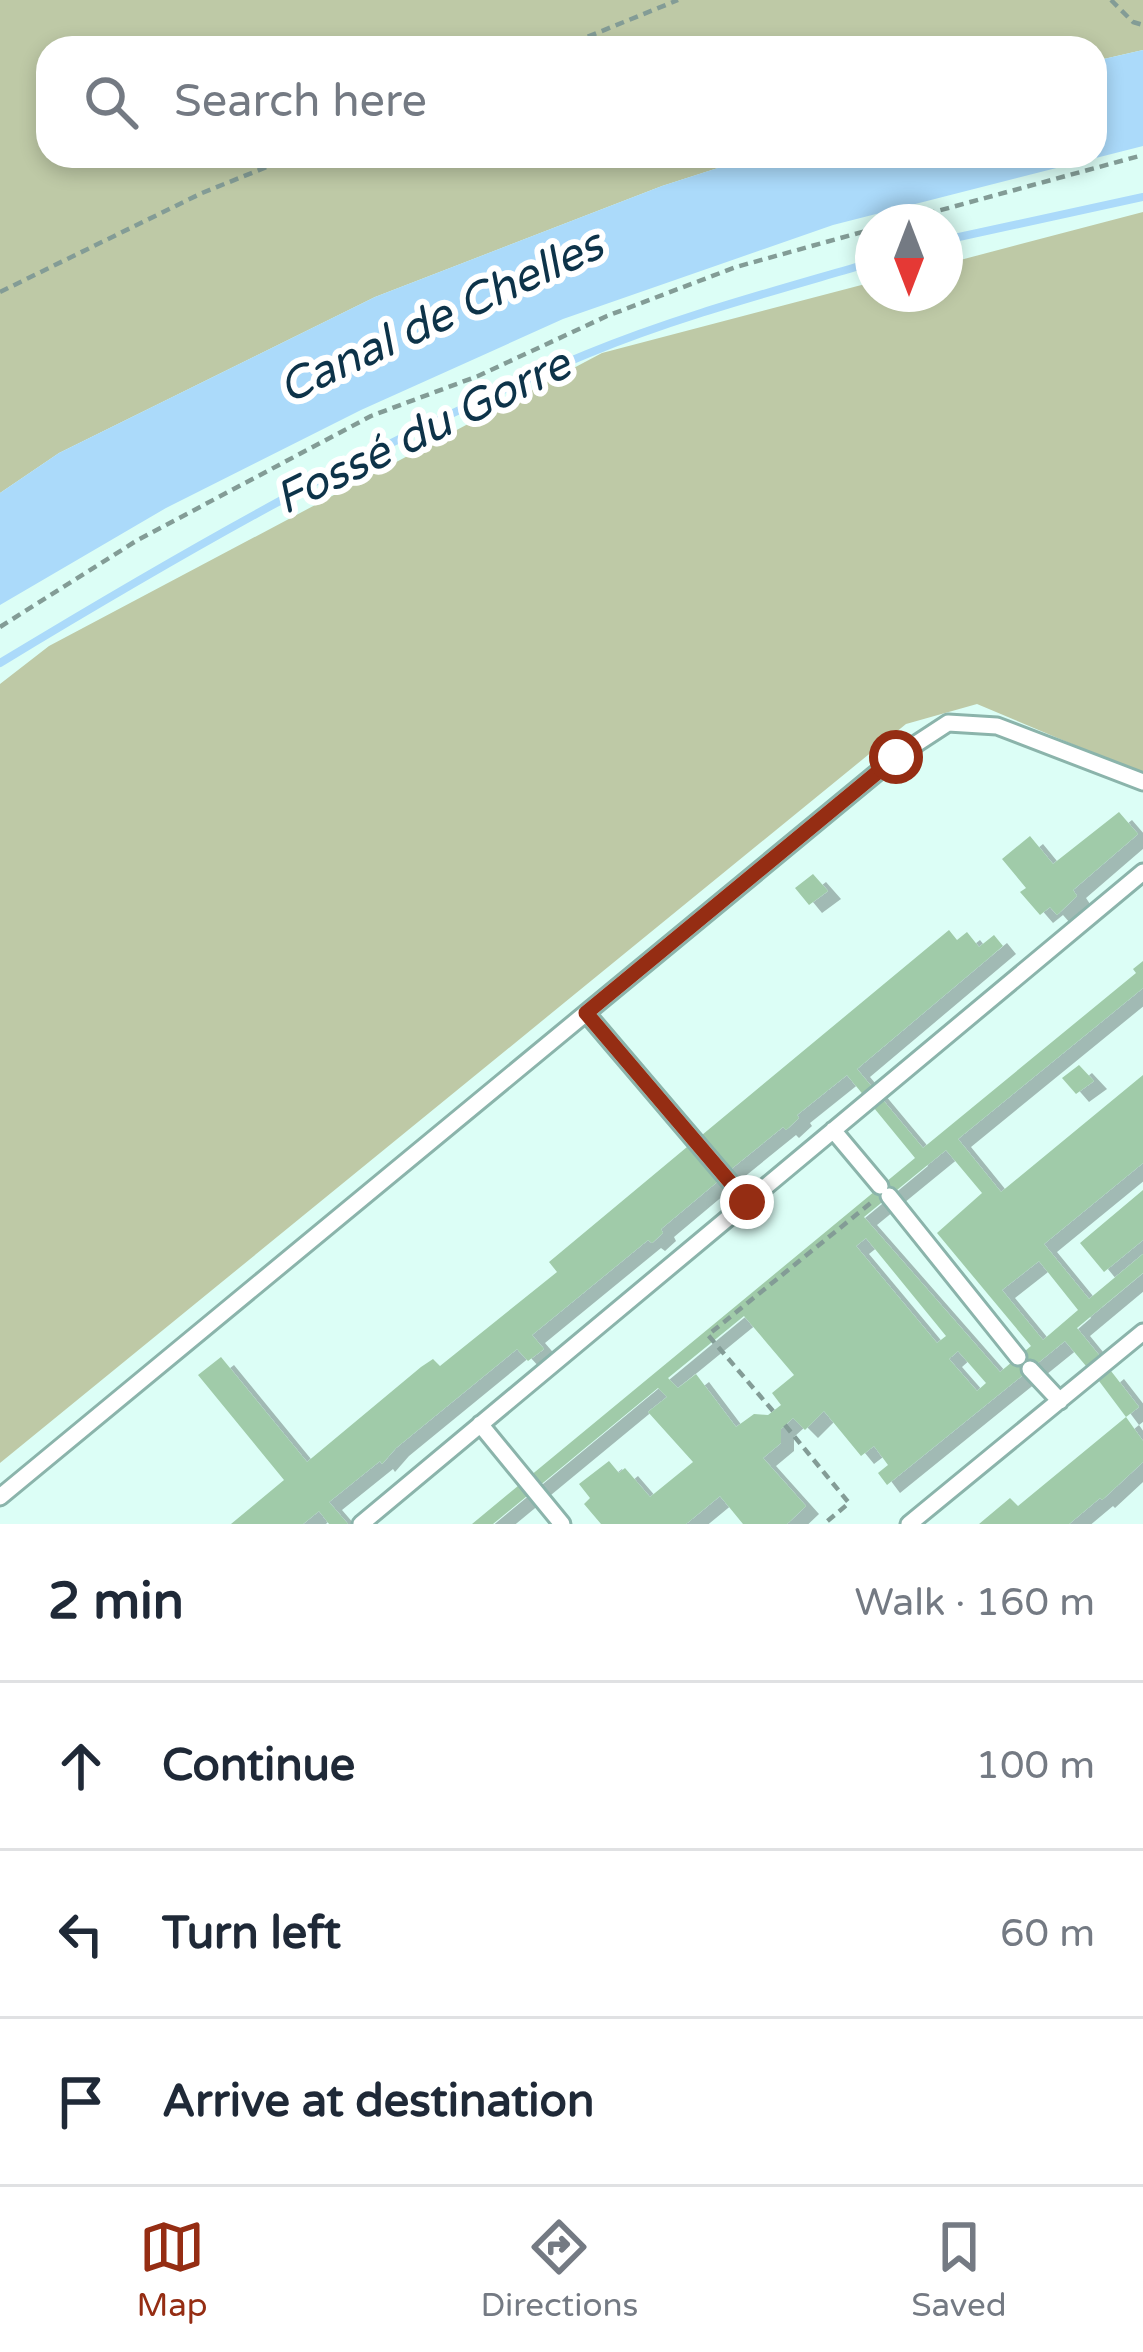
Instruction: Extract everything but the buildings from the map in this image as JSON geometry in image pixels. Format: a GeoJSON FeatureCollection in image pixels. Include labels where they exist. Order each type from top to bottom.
{"type":"FeatureCollection","features":[{"type":"Feature","properties":{"kind":"lane"},"geometry":{"type":"LineString","coordinates":[[0,1497],[896,757],[948,723],[997,726],[1143,782]]}},
{"type":"Feature","properties":{"kind":"lane"},"geometry":{"type":"LineString","coordinates":[[361,1524],[1143,872]]}},
{"type":"Feature","properties":{"kind":"lane"},"geometry":{"type":"LineString","coordinates":[[586,1013],[747,1202]]}},
{"type":"Feature","properties":{"kind":"lane"},"geometry":{"type":"LineString","coordinates":[[833,1130],[1060,1401]]}},
{"type":"Feature","properties":{"kind":"lane"},"geometry":{"type":"LineString","coordinates":[[909,1524],[1143,1332]]}},
{"type":"Feature","properties":{"kind":"lane"},"geometry":{"type":"LineString","coordinates":[[480,1424],[562,1524]]}},
{"type":"Feature","properties":{"kind":"path"},"geometry":{"type":"LineString","coordinates":[[590,36],[678,0]]}},
{"type":"Feature","properties":{"kind":"path"},"geometry":{"type":"LineString","coordinates":[[1112,0],[1133,22],[1143,25]]}},
{"type":"Feature","properties":{"kind":"path"},"geometry":{"type":"LineString","coordinates":[[1107,165],[1143,155]]}},
{"type":"Feature","properties":{"kind":"path"},"geometry":{"type":"LineString","coordinates":[[0,292],[265,168]]}},
{"type":"Feature","properties":{"kind":"path"},"geometry":{"type":"LineString","coordinates":[[963,204],[1095,168]]}},
{"type":"Feature","properties":{"kind":"path"},"geometry":{"type":"LineString","coordinates":[[0,627],[136,541],[370,416],[478,376],[608,316],[736,267],[855,234]]}},
{"type":"Feature","properties":{"kind":"path"},"geometry":{"type":"LineString","coordinates":[[773,1412],[707,1335],[885,1191]]}},
{"type":"Feature","properties":{"kind":"path"},"geometry":{"type":"LineString","coordinates":[[785,1425],[849,1503],[824,1524]]}},
{"type":"Feature","properties":{"kind":"green space"},"geometry":{"type":"Polygon","coordinates":[[[0,0],[1143,0],[1143,50],[1107,58],[1107,36],[36,36],[36,168],[718,168],[375,297],[59,453],[0,493],[0,0]]]}},
{"type":"Feature","properties":{"kind":"green space"},"geometry":{"type":"Polygon","coordinates":[[[1143,212],[1143,774],[977,704],[906,724],[0,1463],[0,684],[49,646],[602,353],[855,287],[855,312],[963,312],[963,259],[1143,212]]]}},
{"type":"Feature","properties":{"kind":"water"},"geometry":{"type":"Polygon","coordinates":[[[1143,50],[1143,146],[1107,155],[1107,58],[1143,50]]]}},
{"type":"Feature","properties":{"kind":"water","name":"Canal de Chelles"},"geometry":{"type":"Polygon","coordinates":[[[718,168],[1057,168],[915,204],[855,204],[855,219],[563,319],[361,410],[166,508],[0,605],[0,493],[59,453],[375,297],[718,168]]]}},
{"type":"Feature","properties":{"kind":"waterway","name":"Fossé du Gorre"},"geometry":{"type":"LineString","coordinates":[[963,236],[1143,197]]}},
{"type":"Feature","properties":{"kind":"waterway","name":"Fossé du Gorre"},"geometry":{"type":"LineString","coordinates":[[0,663],[288,497],[510,387],[657,328],[855,267]]}},
{"type":"Feature","properties":{"kind":"route"},"geometry":{"type":"LineString","coordinates":[[747,1202],[586,1013],[896,757]]}}]}
